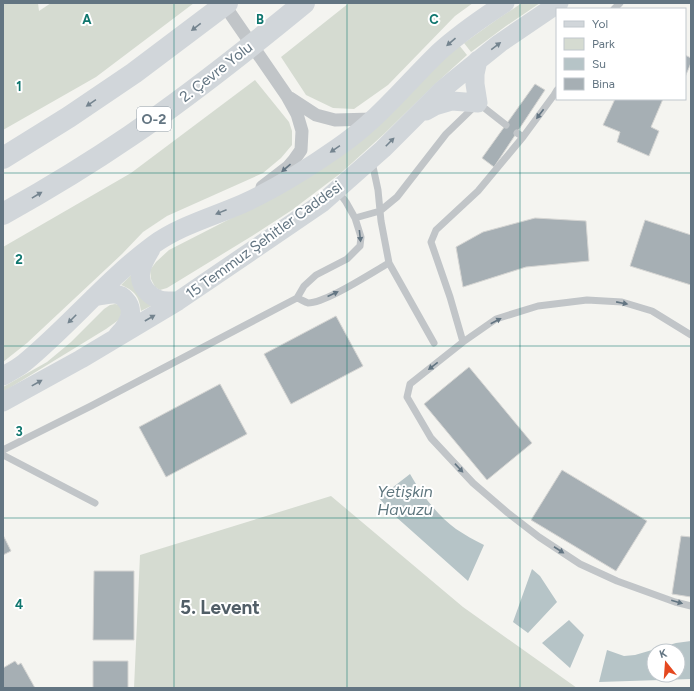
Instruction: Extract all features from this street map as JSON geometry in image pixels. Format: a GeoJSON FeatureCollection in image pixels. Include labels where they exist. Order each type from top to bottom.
{"type":"FeatureCollection","features":[{"type":"Feature","properties":{"kind":"highway"},"geometry":{"type":"LineString","coordinates":[[3,158],[69,117],[134,73],[227,3]]}},
{"type":"Feature","properties":{"kind":"highway","name":"2. Çevre Yolu"},"geometry":{"type":"LineString","coordinates":[[3,214],[81,168],[130,136],[208,79],[303,5]]}},
{"type":"Feature","properties":{"kind":"main road"},"geometry":{"type":"LineString","coordinates":[[3,376],[23,364],[63,328],[116,275],[154,244],[194,223],[243,203],[286,181],[338,148],[373,119],[443,48],[457,36],[505,3]]}},
{"type":"Feature","properties":{"kind":"main road","name":"15 Temmuz Şehitler Caddesi"},"geometry":{"type":"LineString","coordinates":[[3,402],[178,302],[322,203],[371,160],[454,80],[500,43],[559,3]]}},
{"type":"Feature","properties":{"kind":"main road"},"geometry":{"type":"LineString","coordinates":[[417,115],[435,106],[452,101],[478,103],[475,74],[478,60]]}},
{"type":"Feature","properties":{"kind":"main road"},"geometry":{"type":"LineString","coordinates":[[154,244],[140,272],[143,288],[158,299],[178,302]]}},
{"type":"Feature","properties":{"kind":"main road"},"geometry":{"type":"LineString","coordinates":[[94,297],[108,294],[118,294],[125,298],[130,306],[131,314],[127,323],[113,340]]}},
{"type":"Feature","properties":{"kind":"street"},"geometry":{"type":"LineString","coordinates":[[222,3],[287,96],[297,114],[302,130],[301,150],[288,166],[243,203]]}},
{"type":"Feature","properties":{"kind":"street"},"geometry":{"type":"LineString","coordinates":[[287,96],[316,115],[335,120],[373,119]]}},
{"type":"Feature","properties":{"kind":"lane"},"geometry":{"type":"LineString","coordinates":[[463,342],[450,297],[431,242],[436,230],[478,191],[520,135],[556,91]]}},
{"type":"Feature","properties":{"kind":"lane"},"geometry":{"type":"LineString","coordinates":[[355,218],[380,211],[397,197],[446,134],[478,103],[506,125]]}},
{"type":"Feature","properties":{"kind":"lane"},"geometry":{"type":"LineString","coordinates":[[371,160],[378,190],[381,221],[389,264],[434,343]]}},
{"type":"Feature","properties":{"kind":"lane"},"geometry":{"type":"LineString","coordinates":[[3,450],[91,406],[297,298],[304,286],[316,275],[347,259],[360,246],[361,237],[355,218],[337,190]]}},
{"type":"Feature","properties":{"kind":"lane"},"geometry":{"type":"LineString","coordinates":[[297,298],[307,303],[318,301],[335,294],[389,264]]}},
{"type":"Feature","properties":{"kind":"lane"},"geometry":{"type":"LineString","coordinates":[[691,336],[652,311],[622,302],[587,300],[538,306],[496,319],[463,342],[410,384],[407,397],[431,438],[473,483],[539,537],[580,564],[617,581],[674,602],[691,606]]}},
{"type":"Feature","properties":{"kind":"lane"},"geometry":{"type":"LineString","coordinates":[[3,455],[95,503]]}},
{"type":"Feature","properties":{"kind":"green space"},"geometry":{"type":"Polygon","coordinates":[[[3,3],[38,3],[39,11],[51,3],[194,3],[96,77],[3,130],[3,3]]]}},
{"type":"Feature","properties":{"kind":"green space"},"geometry":{"type":"Polygon","coordinates":[[[349,3],[473,3],[455,16],[388,85],[354,109],[333,108],[306,95],[281,57],[349,3]]]}},
{"type":"Feature","properties":{"kind":"green space"},"geometry":{"type":"Polygon","coordinates":[[[522,3],[540,3],[471,52],[464,43],[522,3]]]}},
{"type":"Feature","properties":{"kind":"green space"},"geometry":{"type":"Polygon","coordinates":[[[459,45],[467,55],[341,173],[292,210],[252,236],[167,288],[160,290],[155,287],[151,279],[150,270],[169,250],[284,191],[441,62],[459,45]]]}},
{"type":"Feature","properties":{"kind":"green space"},"geometry":{"type":"Polygon","coordinates":[[[255,80],[289,122],[292,131],[292,145],[281,158],[263,173],[167,216],[143,232],[122,254],[27,343],[3,362],[3,247],[131,173],[255,80]]]}},
{"type":"Feature","properties":{"kind":"green space"},"geometry":{"type":"Polygon","coordinates":[[[133,273],[151,306],[141,311],[136,295],[130,289],[121,285],[133,273]]]}},
{"type":"Feature","properties":{"kind":"green space"},"geometry":{"type":"Polygon","coordinates":[[[115,304],[120,305],[122,308],[120,319],[3,392],[3,387],[47,362],[71,342],[104,309],[115,304]]]}},
{"type":"Feature","properties":{"kind":"green space"},"geometry":{"type":"Polygon","coordinates":[[[331,496],[463,607],[577,688],[134,688],[140,555],[331,496]]]}},
{"type":"Feature","properties":{"kind":"water","name":"Yetişkin Havuzu"},"geometry":{"type":"Polygon","coordinates":[[[410,474],[425,497],[442,517],[456,529],[484,545],[468,581],[395,516],[379,498],[410,474]]]}},
{"type":"Feature","properties":{"kind":"water"},"geometry":{"type":"Polygon","coordinates":[[[532,569],[540,576],[557,602],[528,633],[513,622],[532,569]]]}},
{"type":"Feature","properties":{"kind":"water"},"geometry":{"type":"Polygon","coordinates":[[[569,620],[584,635],[570,668],[542,643],[569,620]]]}},
{"type":"Feature","properties":{"kind":"water"},"geometry":{"type":"Polygon","coordinates":[[[691,641],[691,679],[686,679],[686,643],[676,643],[691,641]]]}},
{"type":"Feature","properties":{"kind":"water"},"geometry":{"type":"Polygon","coordinates":[[[607,650],[624,656],[646,652],[646,680],[599,682],[607,650]]]}},
{"type":"Feature","properties":{"kind":"building"},"geometry":{"type":"Polygon","coordinates":[[[686,56],[691,58],[691,63],[686,75],[686,56]]]}},
{"type":"Feature","properties":{"kind":"building"},"geometry":{"type":"Polygon","coordinates":[[[535,84],[545,90],[494,167],[482,158],[535,84]]]}},
{"type":"Feature","properties":{"kind":"building"},"geometry":{"type":"Polygon","coordinates":[[[615,100],[663,100],[651,127],[659,131],[649,156],[617,142],[620,132],[603,125],[615,100]]]}},
{"type":"Feature","properties":{"kind":"building"},"geometry":{"type":"Polygon","coordinates":[[[535,218],[586,221],[589,261],[526,267],[463,287],[456,247],[483,232],[535,218]]]}},
{"type":"Feature","properties":{"kind":"building"},"geometry":{"type":"Polygon","coordinates":[[[645,220],[691,235],[691,285],[630,266],[645,220]]]}},
{"type":"Feature","properties":{"kind":"building"},"geometry":{"type":"Polygon","coordinates":[[[336,316],[363,366],[291,404],[264,354],[336,316]]]}},
{"type":"Feature","properties":{"kind":"building"},"geometry":{"type":"Polygon","coordinates":[[[469,367],[532,443],[487,480],[424,404],[469,367]]]}},
{"type":"Feature","properties":{"kind":"building"},"geometry":{"type":"Polygon","coordinates":[[[220,384],[247,434],[166,477],[139,427],[220,384]]]}},
{"type":"Feature","properties":{"kind":"building"},"geometry":{"type":"Polygon","coordinates":[[[562,470],[647,521],[616,571],[531,520],[562,470]]]}},
{"type":"Feature","properties":{"kind":"building"},"geometry":{"type":"Polygon","coordinates":[[[3,535],[11,551],[3,555],[3,535]]]}},
{"type":"Feature","properties":{"kind":"building"},"geometry":{"type":"Polygon","coordinates":[[[681,536],[691,537],[691,597],[672,594],[681,536]]]}},
{"type":"Feature","properties":{"kind":"building"},"geometry":{"type":"Polygon","coordinates":[[[94,571],[134,571],[134,640],[93,640],[94,571]]]}},
{"type":"Feature","properties":{"kind":"building"},"geometry":{"type":"Polygon","coordinates":[[[15,661],[18,665],[21,663],[35,688],[3,688],[3,668],[15,661]]]}},
{"type":"Feature","properties":{"kind":"building"},"geometry":{"type":"Polygon","coordinates":[[[93,661],[128,661],[128,688],[93,688],[93,661]]]}},
{"type":"Feature","properties":{"kind":"district","name":"5. Levent"},"geometry":{"type":"Point","coordinates":[220,607]}}]}
